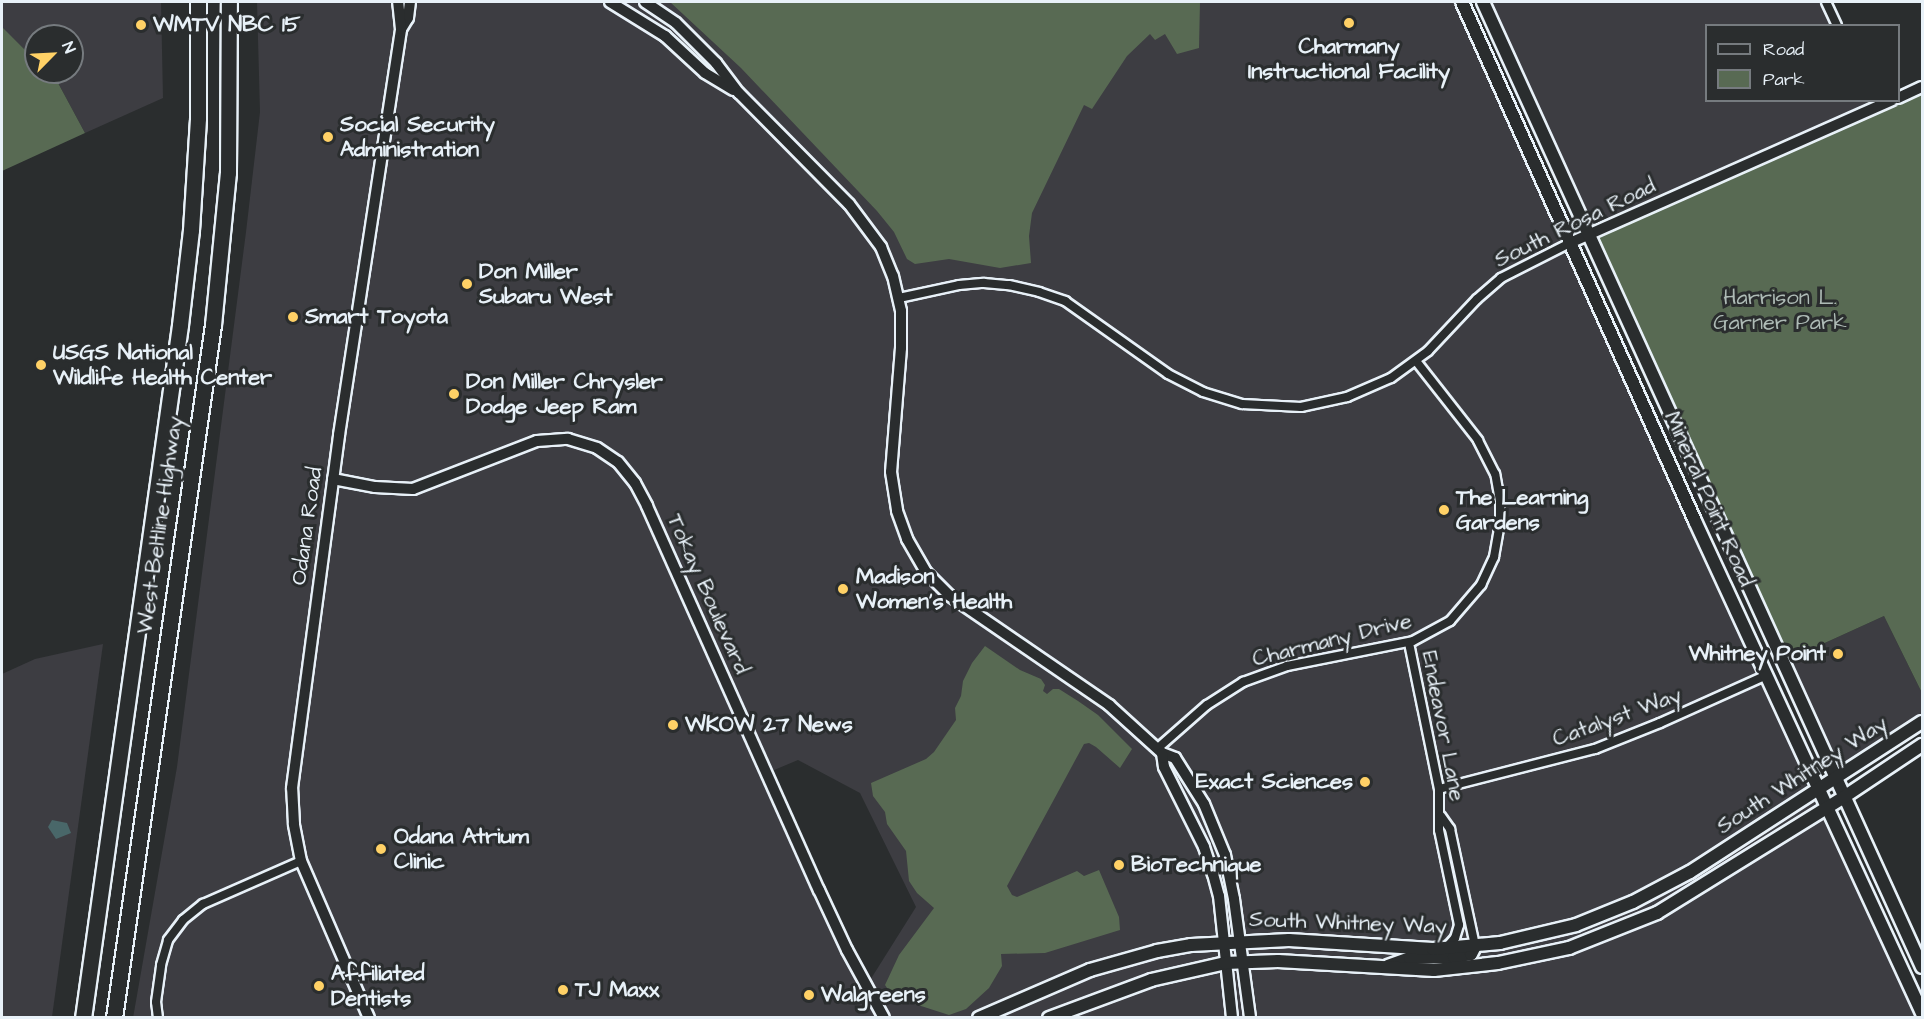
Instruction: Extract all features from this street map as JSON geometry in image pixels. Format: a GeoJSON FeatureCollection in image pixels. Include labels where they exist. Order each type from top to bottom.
{"type":"FeatureCollection","features":[{"type":"Feature","properties":{"kind":"highway","name":"West Beltline Highway"},"geometry":{"type":"LineString","coordinates":[[83,1017],[179,336],[191,230],[198,118],[198,2]]}},
{"type":"Feature","properties":{"kind":"highway","name":"West Beltline Highway"},"geometry":{"type":"LineString","coordinates":[[115,1017],[213,325],[224,230],[229,128],[229,2]]}},
{"type":"Feature","properties":{"kind":"highway"},"geometry":{"type":"LineString","coordinates":[[78,1017],[94,932]]}},
{"type":"Feature","properties":{"kind":"main road","name":"Mineral Point Road"},"geometry":{"type":"LineString","coordinates":[[1462,2],[1827,808],[1923,1012]]}},
{"type":"Feature","properties":{"kind":"main road","name":"Mineral Point Road"},"geometry":{"type":"LineString","coordinates":[[1483,2],[1923,967]]}},
{"type":"Feature","properties":{"kind":"main road","name":"South Whitney Way"},"geometry":{"type":"LineString","coordinates":[[979,1017],[1090,970],[1157,951],[1239,941],[1289,940],[1401,949],[1446,948],[1500,943],[1576,925],[1633,902],[1690,872],[1923,722]]}},
{"type":"Feature","properties":{"kind":"main road","name":"South Whitney Way"},"geometry":{"type":"LineString","coordinates":[[1049,1017],[1151,980],[1225,963],[1278,961],[1381,969],[1434,970],[1498,963],[1542,955],[1597,938],[1658,913],[1827,808],[1923,745]]}},
{"type":"Feature","properties":{"kind":"main road"},"geometry":{"type":"LineString","coordinates":[[1381,969],[1410,958],[1471,954],[1475,946]]}},
{"type":"Feature","properties":{"kind":"street","name":"Odana Road"},"geometry":{"type":"LineString","coordinates":[[369,1017],[301,861],[294,824],[292,788],[294,759],[333,479],[401,29],[398,2]]}},
{"type":"Feature","properties":{"kind":"street","name":"Odana Road"},"geometry":{"type":"LineString","coordinates":[[401,29],[408,18],[410,2]]}},
{"type":"Feature","properties":{"kind":"street"},"geometry":{"type":"LineString","coordinates":[[610,2],[664,36],[705,73],[739,93]]}},
{"type":"Feature","properties":{"kind":"street"},"geometry":{"type":"LineString","coordinates":[[645,2],[690,35],[739,93],[863,219],[885,254],[899,298],[902,328],[893,433],[892,489],[901,524],[916,556],[950,597],[1109,705],[1160,750],[1175,758],[1214,825],[1231,876],[1250,1017]]}},
{"type":"Feature","properties":{"kind":"street"},"geometry":{"type":"LineString","coordinates":[[1826,2],[1836,24]]}},
{"type":"Feature","properties":{"kind":"street"},"geometry":{"type":"LineString","coordinates":[[1900,98],[1923,87]]}},
{"type":"Feature","properties":{"kind":"street","name":"South Rosa Road"},"geometry":{"type":"LineString","coordinates":[[899,298],[959,285],[984,283],[1009,285],[1039,292],[1065,301],[1186,384],[1223,399],[1263,406],[1301,407],[1347,397],[1379,384],[1416,361],[1501,278],[1589,234],[1873,104]]}},
{"type":"Feature","properties":{"kind":"street","name":"Charmany Drive"},"geometry":{"type":"LineString","coordinates":[[1160,750],[1216,698],[1254,676],[1287,666],[1409,643],[1450,621],[1473,596],[1494,557],[1501,514],[1497,482],[1485,451],[1416,361]]}},
{"type":"Feature","properties":{"kind":"street","name":"Tokay Boulevard"},"geometry":{"type":"LineString","coordinates":[[333,479],[375,487],[412,489],[537,441],[568,439],[597,448],[618,462],[635,483],[647,506],[819,890],[884,1017]]}},
{"type":"Feature","properties":{"kind":"street","name":"Endeavor Lane"},"geometry":{"type":"LineString","coordinates":[[1409,643],[1439,789],[1441,816],[1439,830],[1459,925],[1455,938],[1446,948]]}},
{"type":"Feature","properties":{"kind":"street","name":"Catalyst Way"},"geometry":{"type":"LineString","coordinates":[[1439,789],[1595,748],[1660,723],[1767,675]]}},
{"type":"Feature","properties":{"kind":"street"},"geometry":{"type":"LineString","coordinates":[[1160,750],[1164,767],[1204,847],[1219,896],[1232,1017]]}},
{"type":"Feature","properties":{"kind":"street","name":"Endeavor Lane"},"geometry":{"type":"LineString","coordinates":[[1441,816],[1450,829],[1475,946]]}},
{"type":"Feature","properties":{"kind":"street"},"geometry":{"type":"LineString","coordinates":[[158,1017],[156,1002],[161,965],[168,940],[183,920],[203,904],[301,861]]}},
{"type":"Feature","properties":{"kind":"shaded area"},"geometry":{"type":"Polygon","coordinates":[[[2,2],[161,2],[163,98],[85,133],[59,84],[84,84],[84,24],[24,24],[24,49],[3,29],[2,2]]]}},
{"type":"Feature","properties":{"kind":"shaded area"},"geometry":{"type":"Polygon","coordinates":[[[257,2],[398,2],[398,16],[410,2],[1462,2],[1922,1018],[133,1018],[177,767],[260,112],[257,2]],[[798,760],[767,773],[867,985],[916,907],[860,793],[798,760]]]}},
{"type":"Feature","properties":{"kind":"shaded area"},"geometry":{"type":"Polygon","coordinates":[[[1483,2],[1826,2],[1837,24],[1705,24],[1705,102],[1872,102],[1874,108],[1589,234],[1483,2]]]}},
{"type":"Feature","properties":{"kind":"shaded area"},"geometry":{"type":"Polygon","coordinates":[[[1884,616],[1922,693],[1922,722],[1836,778],[1783,662],[1884,616]]]}},
{"type":"Feature","properties":{"kind":"shaded area"},"geometry":{"type":"Polygon","coordinates":[[[103,644],[52,1017],[2,1017],[2,674],[35,659],[103,644]]]}},
{"type":"Feature","properties":{"kind":"green space"},"geometry":{"type":"Polygon","coordinates":[[[670,2],[1200,2],[1199,48],[1177,54],[1165,34],[1155,40],[1150,34],[1127,56],[1092,109],[1084,105],[1032,213],[1029,236],[1031,263],[1000,268],[949,259],[915,264],[907,259],[894,232],[877,211],[741,68],[670,2]]]}},
{"type":"Feature","properties":{"kind":"green space"},"geometry":{"type":"Polygon","coordinates":[[[2,27],[24,49],[24,84],[59,84],[85,133],[2,171],[2,27]]]}},
{"type":"Feature","properties":{"kind":"green space","name":"Harrison L. Garner Park"},"geometry":{"type":"Polygon","coordinates":[[[1922,87],[1922,693],[1884,616],[1783,662],[1589,234],[1888,102],[1900,102],[1900,97],[1922,87]]]}},
{"type":"Feature","properties":{"kind":"green space"},"geometry":{"type":"Polygon","coordinates":[[[985,646],[1020,670],[1041,679],[1045,685],[1043,691],[1047,694],[1053,689],[1059,689],[1098,715],[1132,749],[1120,768],[1096,747],[1089,743],[1084,744],[1007,886],[1012,895],[1017,897],[1077,871],[1084,876],[1099,870],[1119,917],[1120,930],[1045,953],[1001,954],[1002,966],[989,988],[966,1009],[949,1015],[893,997],[885,985],[899,955],[934,908],[917,893],[909,881],[906,851],[887,824],[885,812],[873,796],[871,783],[926,759],[934,752],[956,720],[955,708],[961,696],[963,681],[972,663],[985,646]]]}},
{"type":"Feature","properties":{"kind":"water"},"geometry":{"type":"Polygon","coordinates":[[[52,820],[67,823],[71,833],[56,839],[48,827],[52,820]]]}},
{"type":"Feature","properties":{"kind":"place","name":"Charmany Instructional Facility"},"geometry":{"type":"Point","coordinates":[1349,23]}},
{"type":"Feature","properties":{"kind":"place","name":"WMTV NBC 15"},"geometry":{"type":"Point","coordinates":[141,25]}},
{"type":"Feature","properties":{"kind":"place","name":"Social Security Administration"},"geometry":{"type":"Point","coordinates":[328,137]}},
{"type":"Feature","properties":{"kind":"place","name":"Don Miller Subaru West"},"geometry":{"type":"Point","coordinates":[467,284]}},
{"type":"Feature","properties":{"kind":"place","name":"Smart Toyota"},"geometry":{"type":"Point","coordinates":[293,317]}},
{"type":"Feature","properties":{"kind":"place","name":"USGS National Wildlife Health Center"},"geometry":{"type":"Point","coordinates":[41,365]}},
{"type":"Feature","properties":{"kind":"place","name":"Don Miller Chrysler Dodge Jeep Ram"},"geometry":{"type":"Point","coordinates":[454,394]}},
{"type":"Feature","properties":{"kind":"place","name":"The Learning Gardens"},"geometry":{"type":"Point","coordinates":[1444,510]}},
{"type":"Feature","properties":{"kind":"place","name":"Madison Women's Health"},"geometry":{"type":"Point","coordinates":[843,589]}},
{"type":"Feature","properties":{"kind":"place","name":"Whitney Point"},"geometry":{"type":"Point","coordinates":[1838,654]}},
{"type":"Feature","properties":{"kind":"place","name":"WKOW 27 News"},"geometry":{"type":"Point","coordinates":[673,725]}},
{"type":"Feature","properties":{"kind":"place","name":"Exact Sciences"},"geometry":{"type":"Point","coordinates":[1365,782]}},
{"type":"Feature","properties":{"kind":"place","name":"Odana Atrium Clinic"},"geometry":{"type":"Point","coordinates":[381,849]}},
{"type":"Feature","properties":{"kind":"place","name":"BioTechnique"},"geometry":{"type":"Point","coordinates":[1119,865]}},
{"type":"Feature","properties":{"kind":"place","name":"Affiliated Dentists"},"geometry":{"type":"Point","coordinates":[319,986]}},
{"type":"Feature","properties":{"kind":"place","name":"TJ Maxx"},"geometry":{"type":"Point","coordinates":[563,990]}},
{"type":"Feature","properties":{"kind":"place","name":"Walgreens"},"geometry":{"type":"Point","coordinates":[809,995]}}]}
